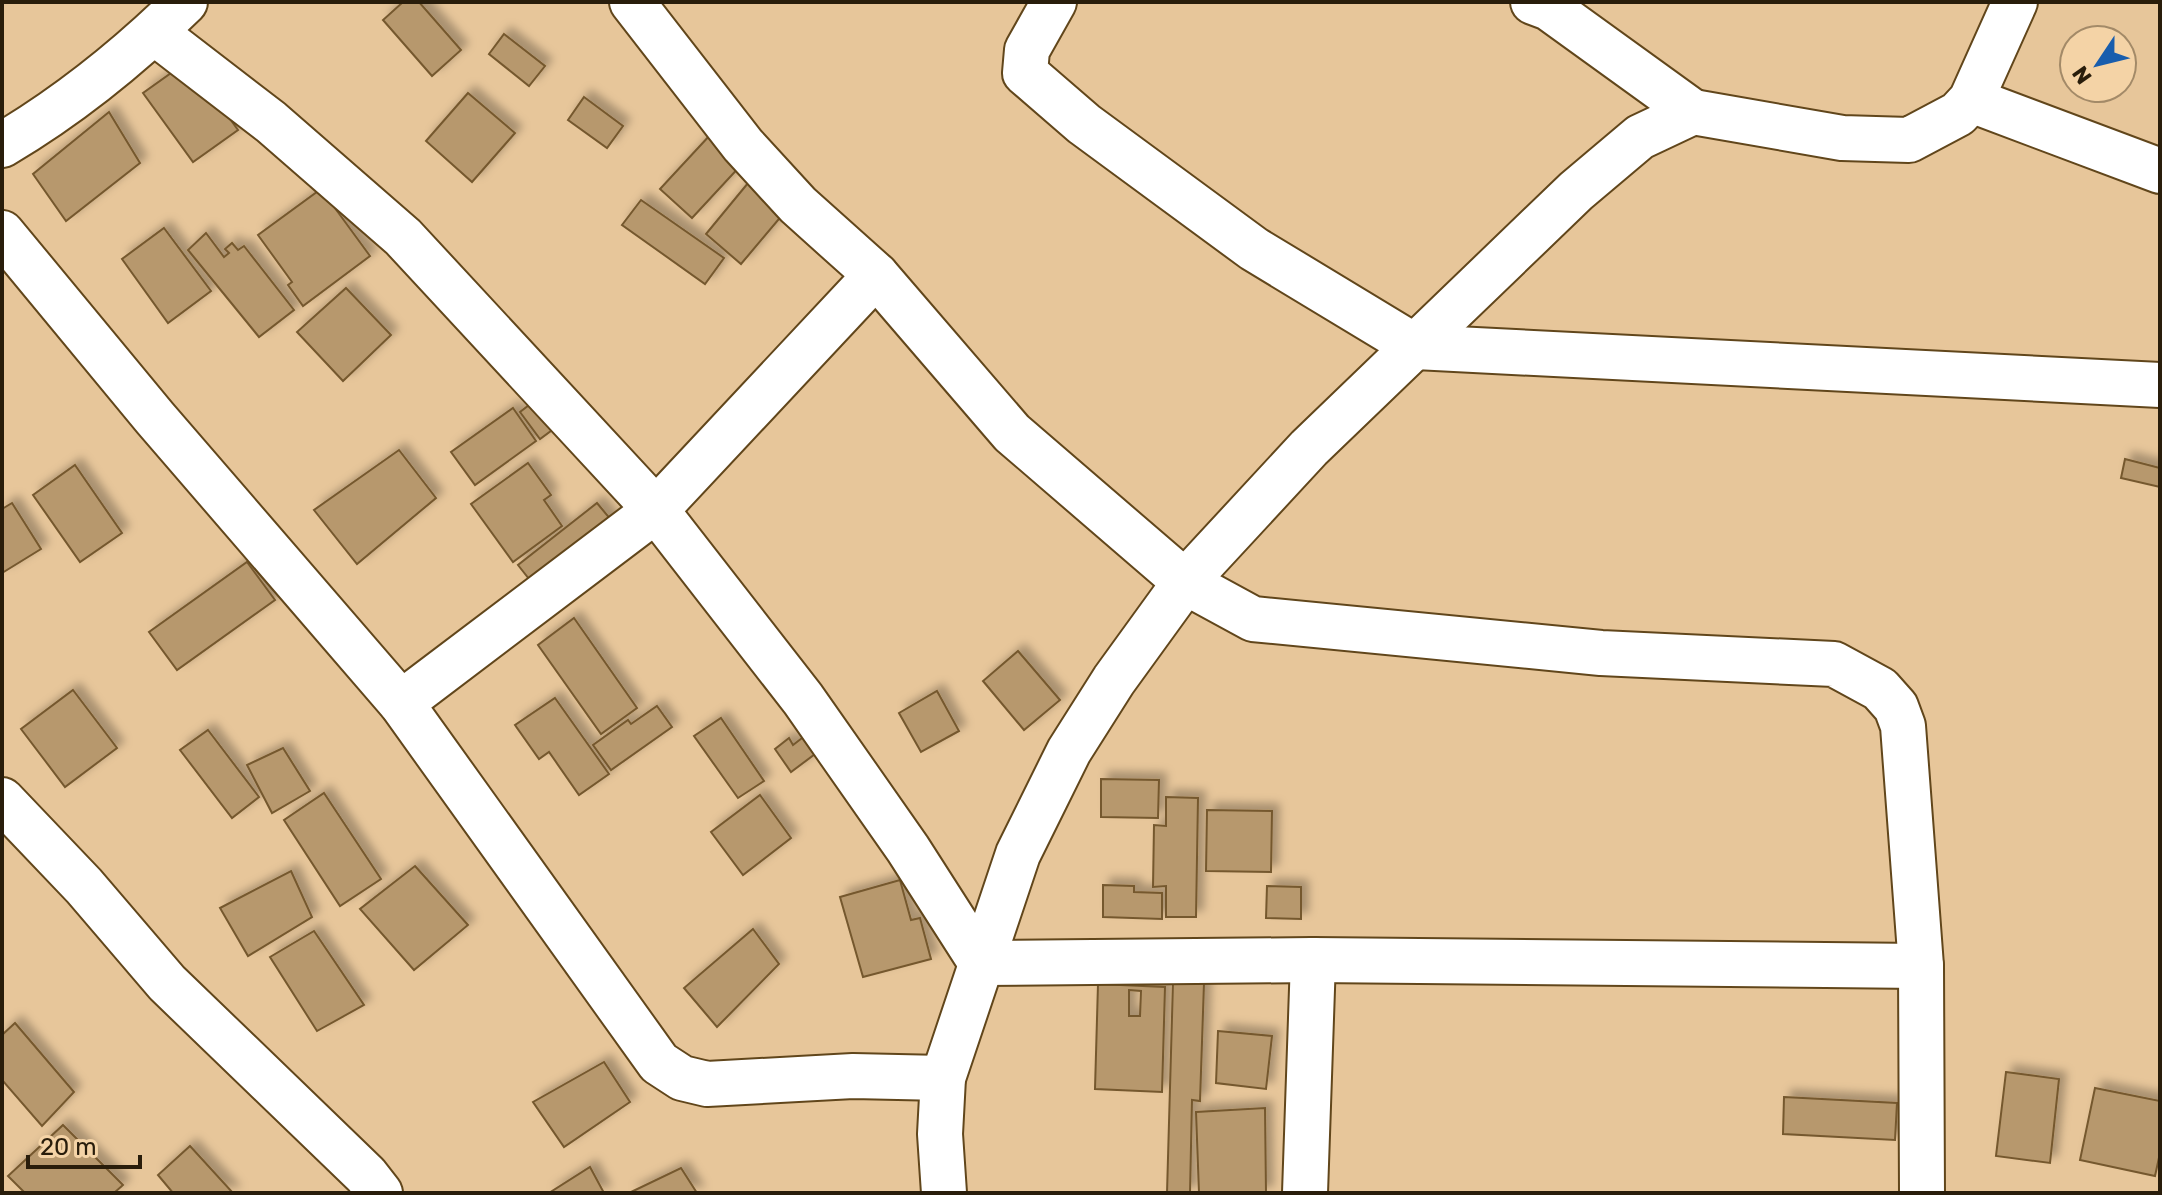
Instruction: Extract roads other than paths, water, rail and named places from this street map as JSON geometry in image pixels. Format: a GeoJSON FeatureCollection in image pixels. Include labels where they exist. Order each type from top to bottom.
{"type":"FeatureCollection","features":[{"type":"Feature","properties":{"kind":"street"},"geometry":{"type":"LineString","coordinates":[[2,145],[33,127],[154,32],[185,2]]}},
{"type":"Feature","properties":{"kind":"street"},"geometry":{"type":"LineString","coordinates":[[632,2],[743,145],[798,205],[876,275],[1012,433],[1185,582],[1253,619],[1601,653],[1834,664],[1880,689],[1896,707],[1903,726],[1921,966],[1922,1193]]}},
{"type":"Feature","properties":{"kind":"street"},"geometry":{"type":"LineString","coordinates":[[1054,2],[1027,50],[1025,73],[1084,124],[1254,249],[1416,347],[2160,385]]}},
{"type":"Feature","properties":{"kind":"street"},"geometry":{"type":"LineString","coordinates":[[1533,2],[1549,8],[1693,112],[1842,138],[1909,140],[1958,114],[1971,100],[2015,2]]}},
{"type":"Feature","properties":{"kind":"street"},"geometry":{"type":"LineString","coordinates":[[154,32],[271,122],[403,237],[656,510],[803,699],[908,849],[981,963]]}},
{"type":"Feature","properties":{"kind":"street"},"geometry":{"type":"LineString","coordinates":[[1971,100],[2160,171]]}},
{"type":"Feature","properties":{"kind":"street"},"geometry":{"type":"LineString","coordinates":[[944,1193],[940,1134],[943,1078],[981,963],[1018,854],[1069,751],[1114,680],[1185,582],[1309,448],[1576,191],[1640,137],[1693,112]]}},
{"type":"Feature","properties":{"kind":"street"},"geometry":{"type":"LineString","coordinates":[[2,233],[401,703],[659,1063],[682,1078],[707,1084],[853,1076],[943,1078]]}},
{"type":"Feature","properties":{"kind":"street"},"geometry":{"type":"LineString","coordinates":[[401,703],[656,510],[876,275]]}},
{"type":"Feature","properties":{"kind":"street"},"geometry":{"type":"LineString","coordinates":[[2,800],[84,886],[167,983],[366,1175],[380,1193]]}},
{"type":"Feature","properties":{"kind":"street"},"geometry":{"type":"LineString","coordinates":[[981,963],[1313,960],[1921,966]]}},
{"type":"Feature","properties":{"kind":"street"},"geometry":{"type":"LineString","coordinates":[[1305,1193],[1313,960]]}}]}
